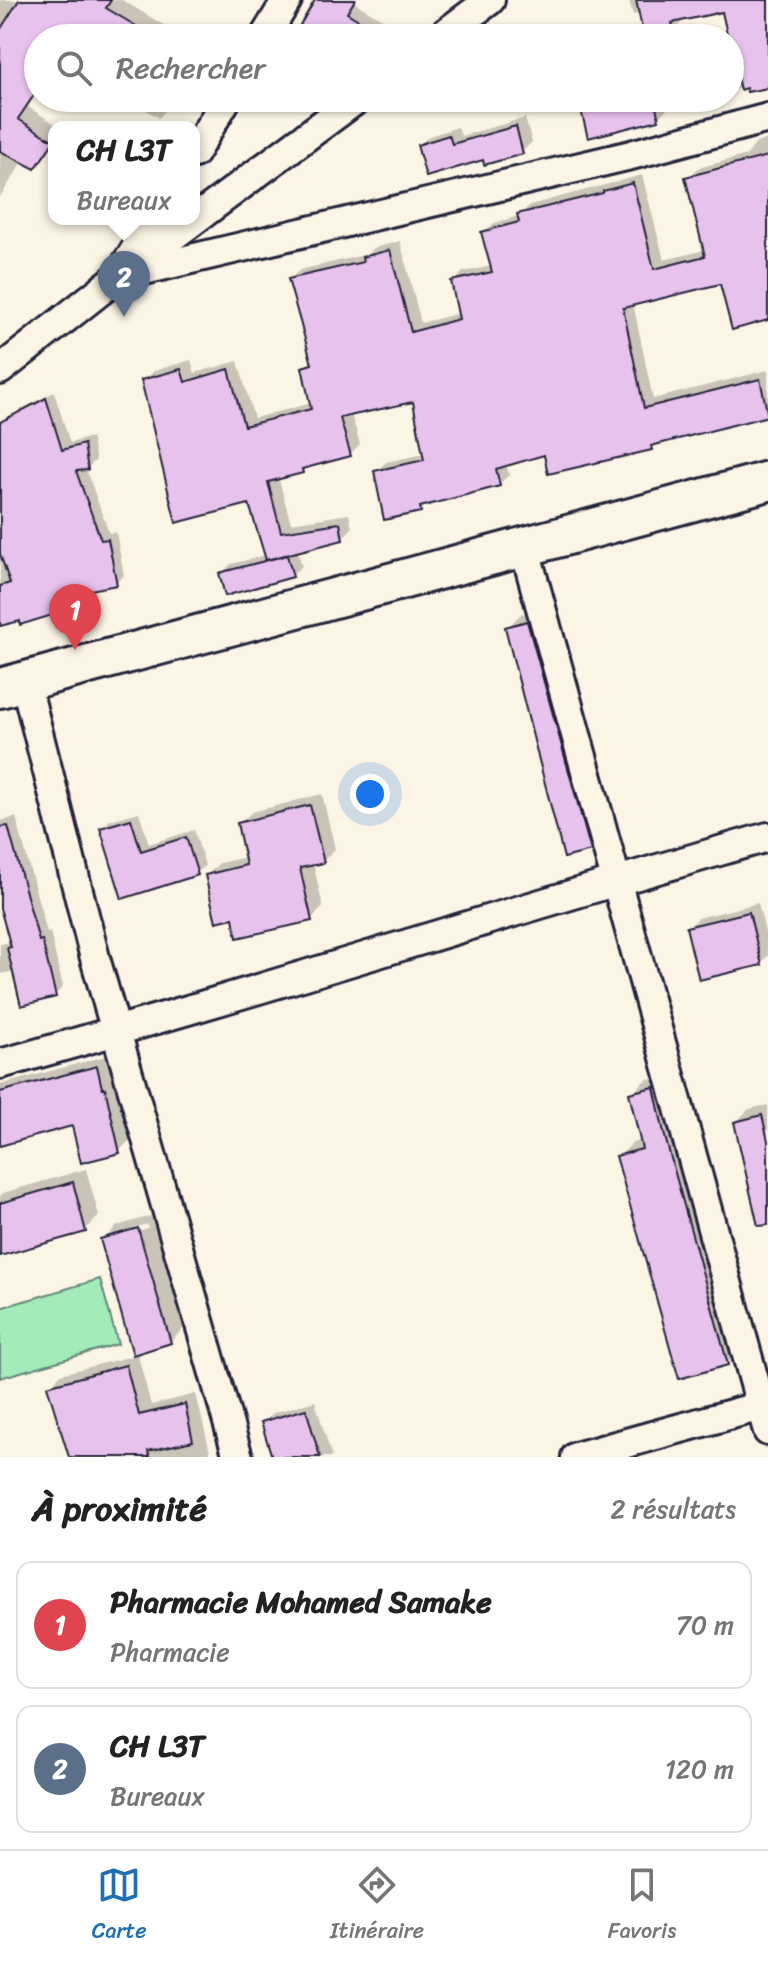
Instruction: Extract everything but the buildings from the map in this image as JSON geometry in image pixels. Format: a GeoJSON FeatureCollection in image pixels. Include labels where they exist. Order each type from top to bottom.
{"type":"FeatureCollection","features":[{"type":"Feature","properties":{"kind":"main road"},"geometry":{"type":"LineString","coordinates":[[12,685],[768,481]]}},
{"type":"Feature","properties":{"kind":"street"},"geometry":{"type":"LineString","coordinates":[[272,24],[287,0]]}},
{"type":"Feature","properties":{"kind":"street"},"geometry":{"type":"LineString","coordinates":[[458,24],[490,0]]}},
{"type":"Feature","properties":{"kind":"street"},"geometry":{"type":"LineString","coordinates":[[200,143],[219,112]]}},
{"type":"Feature","properties":{"kind":"street"},"geometry":{"type":"LineString","coordinates":[[200,216],[339,112]]}},
{"type":"Feature","properties":{"kind":"street"},"geometry":{"type":"LineString","coordinates":[[119,276],[631,155],[768,118]]}},
{"type":"Feature","properties":{"kind":"street"},"geometry":{"type":"LineString","coordinates":[[119,276],[150,225]]}},
{"type":"Feature","properties":{"kind":"street"},"geometry":{"type":"LineString","coordinates":[[0,370],[187,225]]}},
{"type":"Feature","properties":{"kind":"street"},"geometry":{"type":"LineString","coordinates":[[524,546],[766,1414],[576,1457]]}},
{"type":"Feature","properties":{"kind":"street"},"geometry":{"type":"LineString","coordinates":[[12,685],[118,1031],[238,1457]]}},
{"type":"Feature","properties":{"kind":"street"},"geometry":{"type":"LineString","coordinates":[[0,1064],[768,837]]}},
{"type":"Feature","properties":{"kind":"green space"},"geometry":{"type":"Polygon","coordinates":[[[100,1279],[118,1344],[0,1378],[0,1308],[100,1279]]]}},
{"type":"Feature","properties":{"kind":"place","name":"CH L3T"},"geometry":{"type":"Point","coordinates":[124,317]}},
{"type":"Feature","properties":{"kind":"place","name":"Pharmacie Mohamed Samake"},"geometry":{"type":"Point","coordinates":[75,650]}}]}
